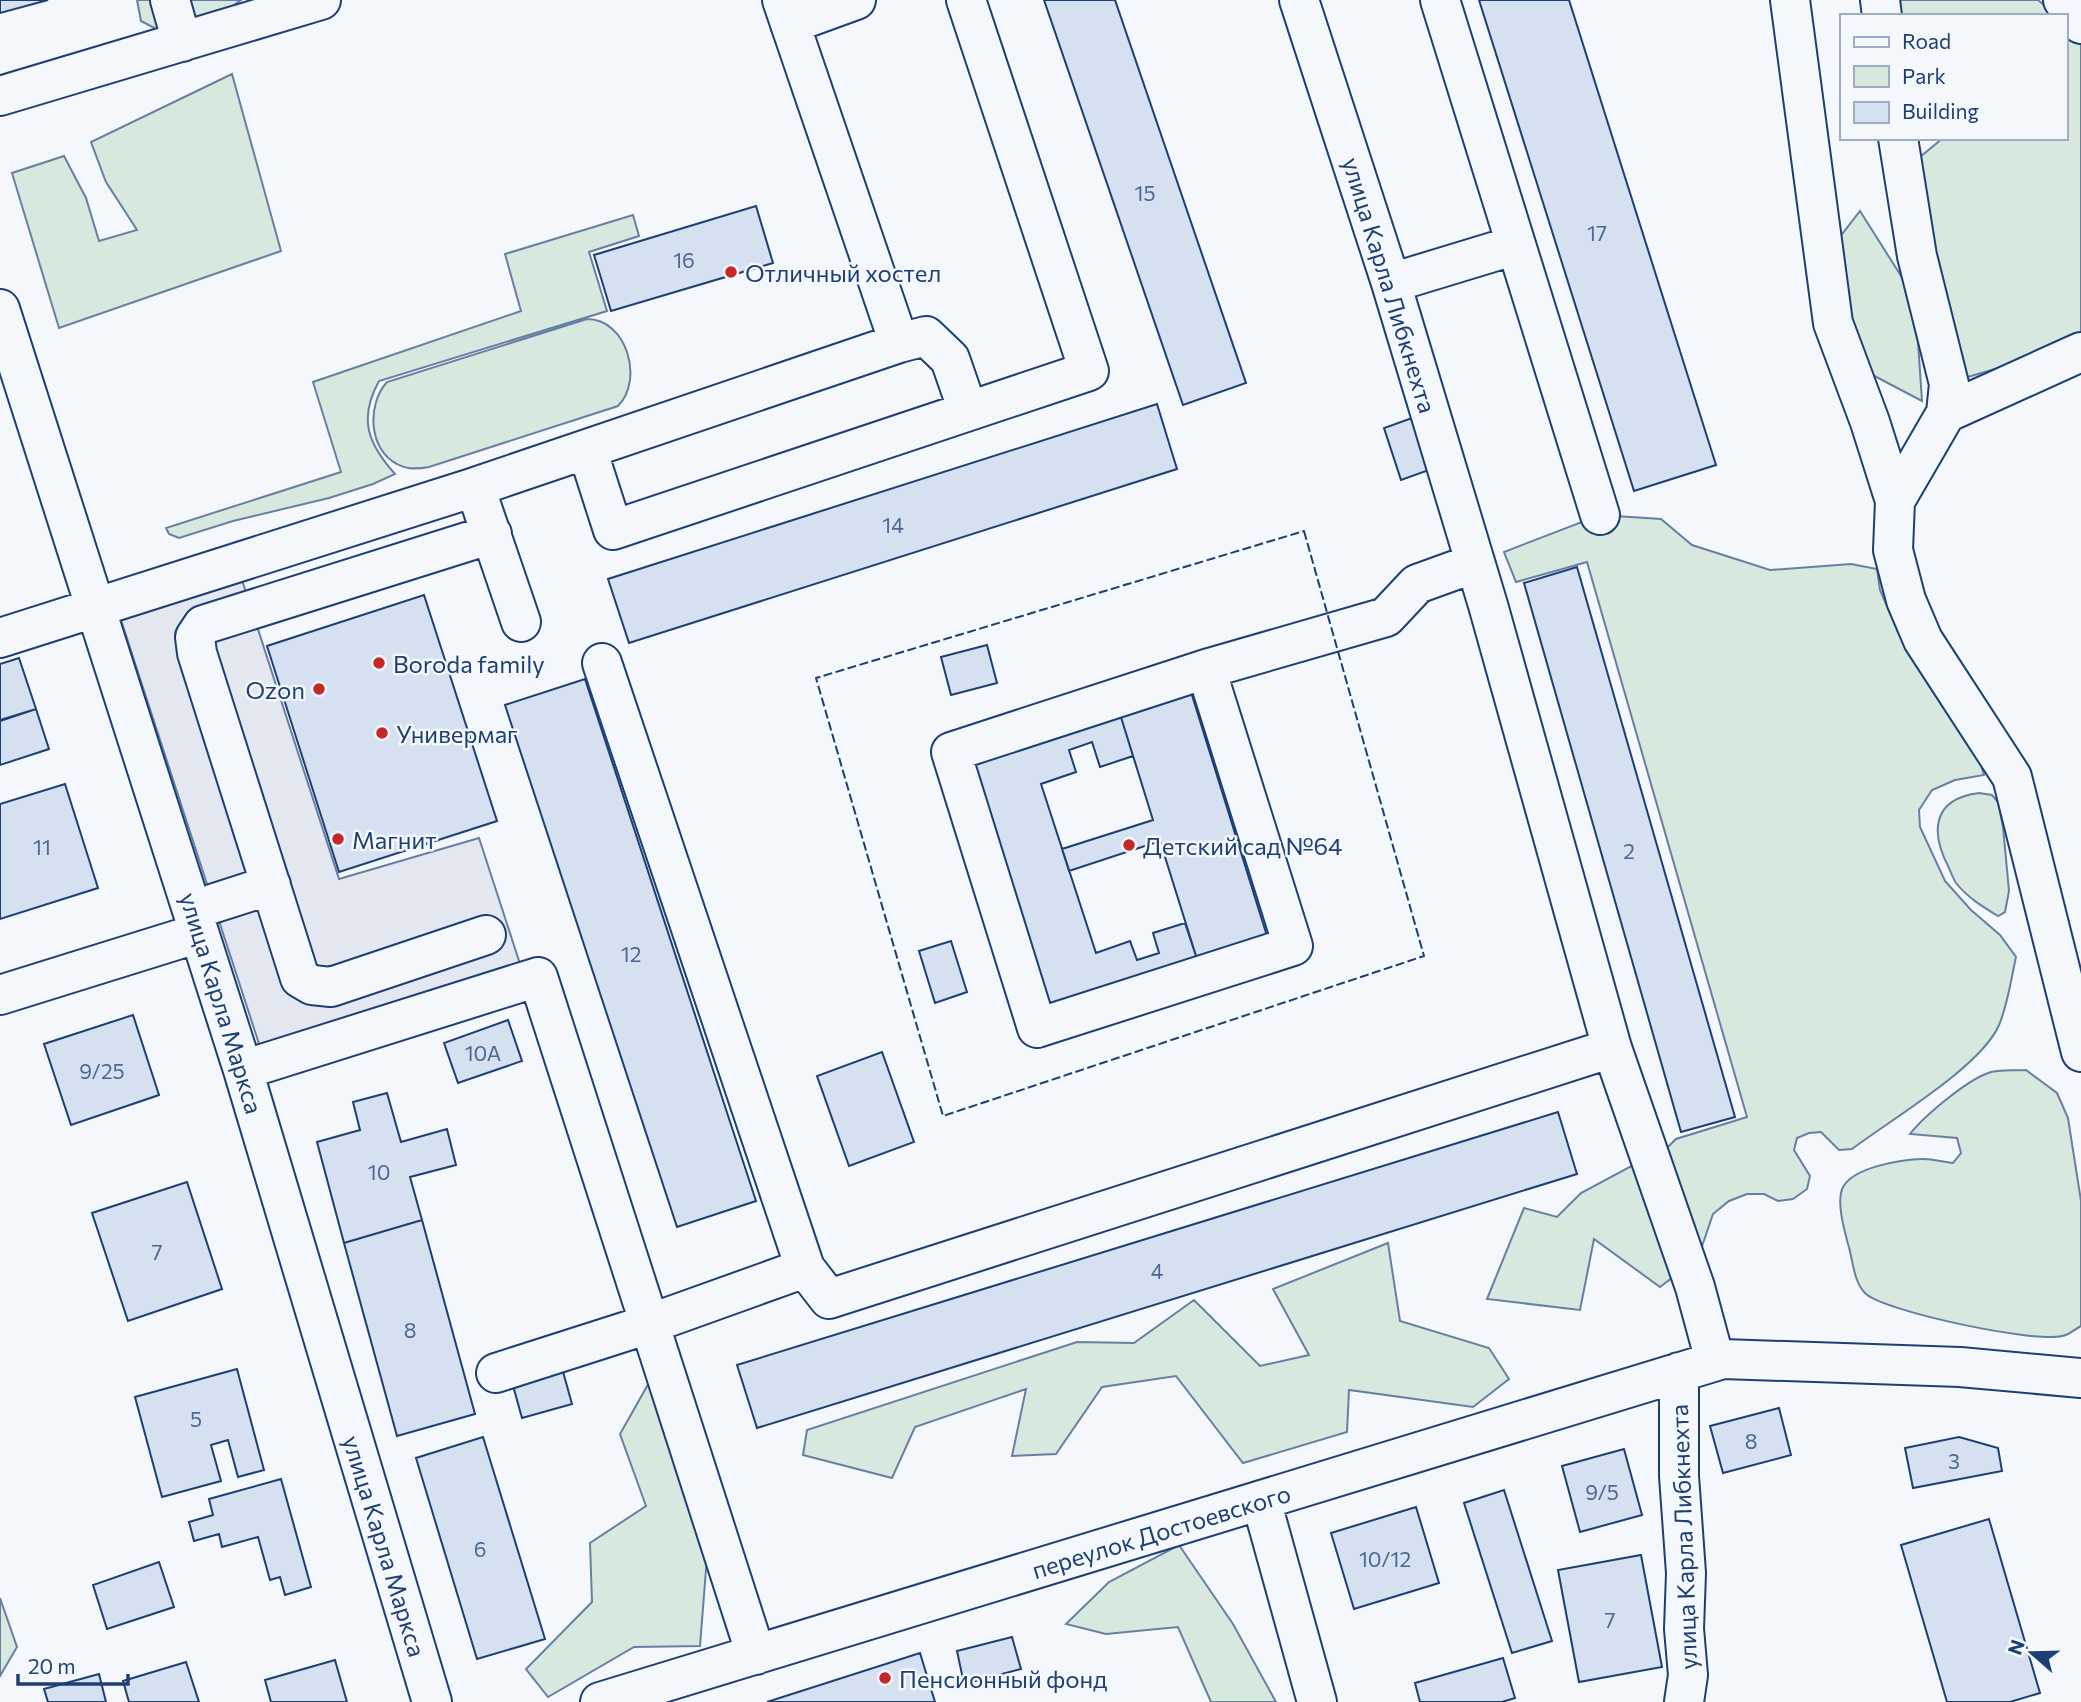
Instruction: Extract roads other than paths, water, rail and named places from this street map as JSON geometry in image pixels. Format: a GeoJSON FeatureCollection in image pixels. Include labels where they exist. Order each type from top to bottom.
{"type":"FeatureCollection","features":[{"type":"Feature","properties":{"kind":"street"},"geometry":{"type":"LineString","coordinates":[[170,0],[182,42]]}},
{"type":"Feature","properties":{"kind":"street"},"geometry":{"type":"LineString","coordinates":[[0,96],[321,0]]}},
{"type":"Feature","properties":{"kind":"street"},"geometry":{"type":"LineString","coordinates":[[856,0],[786,12],[899,343]]}},
{"type":"Feature","properties":{"kind":"street"},"geometry":{"type":"LineString","coordinates":[[587,449],[613,530],[1089,371],[967,0]]}},
{"type":"Feature","properties":{"kind":"street","name":"улица Карла Либкнехта"},"geometry":{"type":"LineString","coordinates":[[1299,0],[1391,283],[1476,567],[1612,1048],[1719,1360]]}},
{"type":"Feature","properties":{"kind":"street"},"geometry":{"type":"LineString","coordinates":[[1440,0],[1600,515]]}},
{"type":"Feature","properties":{"kind":"street"},"geometry":{"type":"LineString","coordinates":[[1790,0],[1833,323],[1870,422],[1895,501],[1893,550],[1906,600],[1923,640],[2012,777],[2081,1052]]}},
{"type":"Feature","properties":{"kind":"street"},"geometry":{"type":"LineString","coordinates":[[2063,0],[2081,24]]}},
{"type":"Feature","properties":{"kind":"street"},"geometry":{"type":"LineString","coordinates":[[1895,501],[1946,412],[1949,384],[1917,256],[1898,140]]}},
{"type":"Feature","properties":{"kind":"street"},"geometry":{"type":"LineString","coordinates":[[1391,283],[1516,245]]}},
{"type":"Feature","properties":{"kind":"street","name":"улица Карла Маркса"},"geometry":{"type":"LineString","coordinates":[[0,309],[243,1070],[432,1702]]}},
{"type":"Feature","properties":{"kind":"street"},"geometry":{"type":"LineString","coordinates":[[0,638],[475,487],[926,336],[950,359],[968,411]]}},
{"type":"Feature","properties":{"kind":"street"},"geometry":{"type":"LineString","coordinates":[[1946,412],[2081,352]]}},
{"type":"Feature","properties":{"kind":"street"},"geometry":{"type":"LineString","coordinates":[[475,487],[521,622]]}},
{"type":"Feature","properties":{"kind":"street"},"geometry":{"type":"LineString","coordinates":[[486,935],[331,987],[312,985],[300,978],[197,653],[195,636],[203,625],[492,534]]}},
{"type":"Feature","properties":{"kind":"street"},"geometry":{"type":"LineString","coordinates":[[1206,669],[1293,946],[1037,1028],[951,752],[1206,669],[1386,617],[1417,584],[1476,567]]}},
{"type":"Feature","properties":{"kind":"street"},"geometry":{"type":"LineString","coordinates":[[602,663],[805,1268],[829,1299],[1612,1048]]}},
{"type":"Feature","properties":{"kind":"street"},"geometry":{"type":"LineString","coordinates":[[0,995],[196,921],[271,885]]}},
{"type":"Feature","properties":{"kind":"street"},"geometry":{"type":"LineString","coordinates":[[243,1070],[538,977],[756,1655]]}},
{"type":"Feature","properties":{"kind":"street"},"geometry":{"type":"LineString","coordinates":[[496,1373],[649,1324],[805,1268]]}},
{"type":"Feature","properties":{"kind":"street","name":"переулок Достоевского"},"geometry":{"type":"LineString","coordinates":[[600,1702],[1719,1360],[1961,1367],[2081,1378]]}},
{"type":"Feature","properties":{"kind":"street","name":"улица Карла Либкнехта"},"geometry":{"type":"LineString","coordinates":[[1679,1372],[1679,1476],[1686,1573],[1684,1629],[1688,1675],[1684,1702]]}},
{"type":"Feature","properties":{"kind":"street"},"geometry":{"type":"LineString","coordinates":[[1261,1500],[1317,1702]]}},
{"type":"Feature","properties":{"kind":"place","name":"Отличный хостел"},"geometry":{"type":"Point","coordinates":[731,272]}},
{"type":"Feature","properties":{"kind":"place","name":"Boroda family"},"geometry":{"type":"Point","coordinates":[379,663]}},
{"type":"Feature","properties":{"kind":"place","name":"Ozon"},"geometry":{"type":"Point","coordinates":[319,689]}},
{"type":"Feature","properties":{"kind":"place","name":"Универмаг"},"geometry":{"type":"Point","coordinates":[382,733]}},
{"type":"Feature","properties":{"kind":"place","name":"Магнит"},"geometry":{"type":"Point","coordinates":[338,839]}},
{"type":"Feature","properties":{"kind":"place","name":"Детский сад №64"},"geometry":{"type":"Point","coordinates":[1129,845]}},
{"type":"Feature","properties":{"kind":"place","name":"Пенсионный фонд"},"geometry":{"type":"Point","coordinates":[885,1678]}}]}
